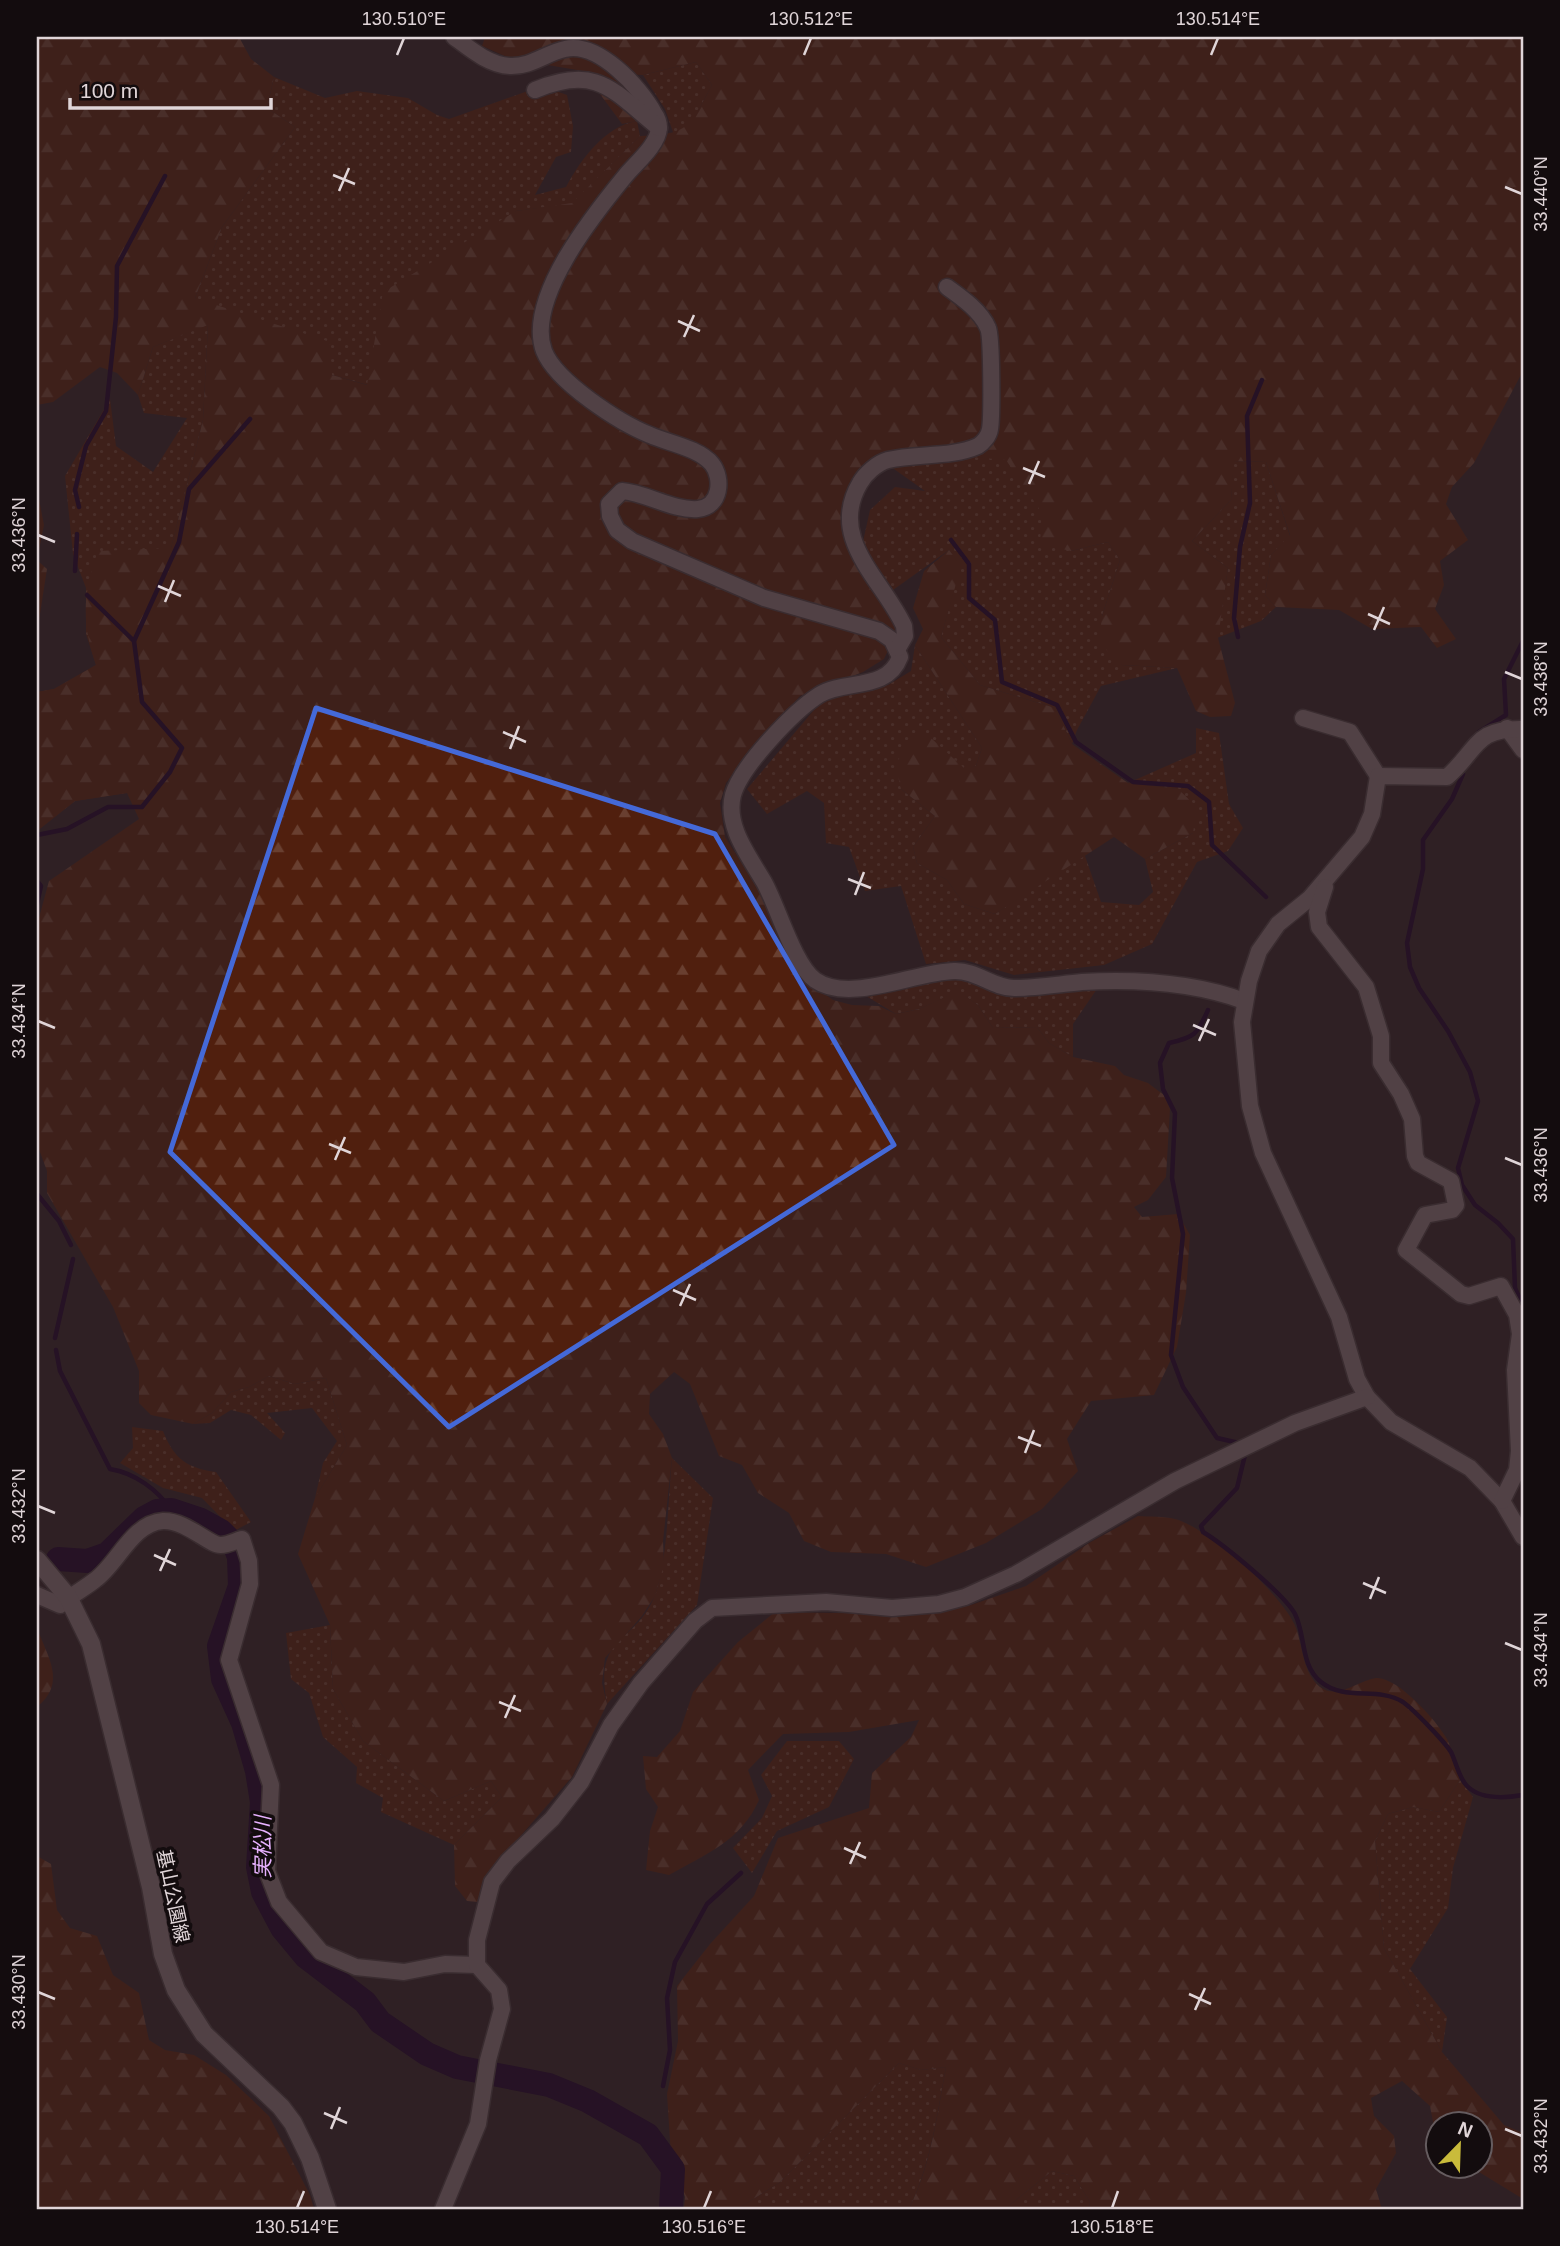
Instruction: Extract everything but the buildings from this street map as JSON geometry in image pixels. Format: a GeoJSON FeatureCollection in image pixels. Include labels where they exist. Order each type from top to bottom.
{"type":"FeatureCollection","features":[{"type":"Feature","properties":{"kind":"main road","name":"基山公園線"},"geometry":{"type":"LineString","coordinates":[[39,1563],[68,1597],[95,1657],[151,1887],[163,1954],[176,1990],[204,2034],[273,2098],[293,2123],[310,2158],[327,2209]]}},
{"type":"Feature","properties":{"kind":"street"},"geometry":{"type":"LineString","coordinates":[[454,37],[485,58],[509,66],[534,62],[564,49],[579,47],[595,53],[612,65],[649,104],[659,128],[653,142],[604,201],[552,284],[540,318],[544,350],[557,373],[613,414],[646,434],[701,455],[712,463],[720,479],[719,492],[711,503],[700,509],[684,507],[639,492],[622,491],[609,504],[610,516],[617,530],[632,541],[764,598],[879,631],[898,648],[900,657],[888,675],[871,683],[830,691],[805,706],[740,778],[733,796],[732,819],[743,848],[781,913],[803,968],[814,980],[829,986],[853,989],[885,984],[922,973],[956,970],[974,972],[1010,988],[1085,982],[1173,983],[1219,991],[1244,1001]]}},
{"type":"Feature","properties":{"kind":"street"},"geometry":{"type":"LineString","coordinates":[[535,90],[559,80],[586,78],[606,85],[659,128]]}},
{"type":"Feature","properties":{"kind":"street"},"geometry":{"type":"LineString","coordinates":[[898,648],[905,636],[904,626],[897,610],[869,575],[857,553],[849,530],[850,509],[864,475],[884,460],[965,449],[980,445],[987,436],[990,403],[989,328],[970,304],[947,287]]}},
{"type":"Feature","properties":{"kind":"street"},"geometry":{"type":"LineString","coordinates":[[1303,718],[1350,732],[1378,776],[1368,828],[1310,898],[1268,936],[1252,971],[1242,1021],[1254,1123],[1263,1153],[1339,1317],[1357,1380],[1367,1397],[1391,1423],[1470,1468],[1502,1501],[1523,1537]]}},
{"type":"Feature","properties":{"kind":"street"},"geometry":{"type":"LineString","coordinates":[[1378,776],[1447,778],[1459,767],[1477,740],[1491,731],[1515,729],[1523,750]]}},
{"type":"Feature","properties":{"kind":"street"},"geometry":{"type":"LineString","coordinates":[[1327,877],[1317,912],[1319,927],[1366,987],[1381,1036],[1381,1063],[1401,1094],[1412,1119],[1418,1163],[1451,1181],[1455,1193],[1456,1205],[1452,1210],[1425,1215],[1406,1250],[1461,1294],[1469,1296],[1501,1286],[1517,1315],[1520,1334],[1515,1370],[1519,1451],[1517,1470],[1502,1501]]}},
{"type":"Feature","properties":{"kind":"street"},"geometry":{"type":"LineString","coordinates":[[443,2209],[478,2124],[488,2060],[502,2009],[499,1990],[477,1965],[477,1940],[492,1882],[508,1861],[552,1819],[581,1782],[611,1725],[641,1684],[695,1621],[712,1608],[826,1602],[892,1608],[939,1604],[965,1597],[1016,1574],[1175,1480],[1296,1423],[1367,1397]]}},
{"type":"Feature","properties":{"kind":"street"},"geometry":{"type":"LineString","coordinates":[[37,1595],[60,1605],[68,1597],[97,1580],[120,1552],[153,1523],[164,1521],[181,1524],[221,1546],[242,1539],[249,1561],[250,1584],[229,1660],[271,1785],[267,1871],[279,1902],[321,1952],[356,1966],[404,1972],[445,1964],[477,1965]]}},
{"type":"Feature","properties":{"kind":"highlighted area"},"geometry":{"type":"Polygon","coordinates":[[[316,708],[715,834],[894,1145],[449,1427],[170,1152],[316,708]]]}},
{"type":"Feature","properties":{"kind":"green space"},"geometry":{"type":"Polygon","coordinates":[[[37,37],[239,37],[251,59],[274,77],[267,108],[295,127],[222,227],[195,298],[330,342],[332,375],[367,385],[383,292],[516,211],[572,203],[640,136],[670,133],[686,125],[693,119],[712,85],[696,62],[643,75],[618,74],[637,121],[622,124],[583,71],[512,59],[482,46],[485,37],[1523,37],[1523,371],[1474,463],[1452,487],[1446,504],[1468,540],[1440,561],[1444,585],[1435,609],[1456,639],[1437,648],[1421,627],[1372,629],[1339,610],[1276,607],[1265,595],[1271,555],[1290,535],[1266,462],[1234,461],[1231,500],[1192,541],[1228,568],[1218,638],[1235,703],[1231,716],[1210,717],[1196,711],[1177,668],[1122,665],[1099,643],[1102,616],[1120,560],[1108,542],[1071,551],[1040,544],[1042,513],[1006,460],[949,455],[914,447],[877,457],[845,512],[897,631],[884,659],[863,672],[800,696],[747,756],[726,783],[720,803],[725,837],[760,892],[793,971],[833,1000],[852,1005],[879,1006],[896,1014],[919,1009],[958,991],[978,1005],[993,1028],[1037,1027],[1049,1043],[1073,1057],[1115,1066],[1124,1075],[1148,1083],[1164,1095],[1170,1109],[1166,1177],[1148,1200],[1134,1207],[1142,1217],[1178,1214],[1190,1235],[1186,1293],[1177,1347],[1154,1395],[1091,1401],[1067,1439],[1078,1471],[1042,1509],[986,1543],[926,1567],[886,1554],[831,1552],[804,1541],[789,1513],[758,1493],[742,1465],[719,1456],[690,1384],[674,1372],[650,1394],[649,1414],[663,1434],[672,1458],[663,1541],[664,1565],[655,1596],[642,1616],[605,1658],[602,1683],[607,1704],[572,1777],[503,1856],[487,1880],[478,1902],[467,1901],[455,1886],[454,1845],[502,1797],[491,1781],[444,1801],[363,1741],[333,1689],[330,1625],[298,1554],[315,1498],[347,1445],[326,1378],[295,1384],[269,1376],[249,1387],[231,1392],[212,1413],[193,1424],[151,1415],[139,1403],[139,1371],[113,1307],[47,1193],[47,1171],[37,1144],[37,925],[49,881],[139,819],[127,793],[75,801],[37,831],[37,692],[54,689],[96,665],[88,635],[86,608],[89,581],[98,551],[171,548],[203,420],[208,325],[153,347],[138,395],[117,373],[100,367],[53,402],[37,405],[37,37]]]}},
{"type":"Feature","properties":{"kind":"green space"},"geometry":{"type":"Polygon","coordinates":[[[696,62],[712,85],[691,124],[674,135],[665,109],[643,75],[696,62]]]}},
{"type":"Feature","properties":{"kind":"green space"},"geometry":{"type":"Polygon","coordinates":[[[274,77],[325,98],[357,91],[408,98],[449,119],[542,86],[567,95],[573,126],[571,152],[556,157],[535,195],[566,187],[595,145],[615,129],[637,121],[640,136],[572,204],[516,211],[368,385],[332,375],[195,298],[222,227],[295,127],[267,108],[274,77]]]}},
{"type":"Feature","properties":{"kind":"green space"},"geometry":{"type":"Polygon","coordinates":[[[208,324],[203,420],[171,548],[127,793],[75,801],[37,831],[37,692],[54,689],[96,665],[86,634],[86,588],[73,554],[65,476],[110,399],[116,446],[153,472],[187,418],[144,413],[138,395],[153,347],[208,324]]]}},
{"type":"Feature","properties":{"kind":"green space"},"geometry":{"type":"Polygon","coordinates":[[[914,447],[949,455],[1006,459],[1071,551],[1108,542],[1120,560],[1102,616],[1122,665],[1177,668],[1101,686],[1072,744],[1055,708],[980,685],[941,637],[960,566],[949,550],[893,590],[862,546],[870,510],[895,487],[925,491],[877,457],[914,447]]]}},
{"type":"Feature","properties":{"kind":"green space"},"geometry":{"type":"Polygon","coordinates":[[[1233,461],[1266,462],[1290,536],[1271,555],[1265,595],[1276,607],[1261,621],[1217,638],[1228,568],[1192,541],[1231,500],[1233,461]]]}},
{"type":"Feature","properties":{"kind":"green space"},"geometry":{"type":"Polygon","coordinates":[[[37,489],[44,525],[37,560],[37,489]]]}},
{"type":"Feature","properties":{"kind":"green space"},"geometry":{"type":"Polygon","coordinates":[[[949,550],[961,566],[941,637],[980,685],[1055,708],[1072,744],[1128,783],[1178,789],[1197,807],[1193,833],[1145,859],[1114,837],[995,914],[964,904],[947,880],[917,863],[913,847],[935,816],[901,789],[895,764],[921,729],[964,768],[976,766],[982,748],[915,645],[923,629],[913,608],[924,571],[949,550]]]}},
{"type":"Feature","properties":{"kind":"green space"},"geometry":{"type":"Polygon","coordinates":[[[37,560],[47,569],[37,633],[37,560]]]}},
{"type":"Feature","properties":{"kind":"green space"},"geometry":{"type":"Polygon","coordinates":[[[915,645],[982,748],[976,766],[901,789],[935,816],[913,847],[917,863],[947,880],[964,904],[995,914],[1084,853],[1101,902],[1139,905],[1153,892],[1145,859],[1193,833],[1178,789],[1128,783],[1196,753],[1196,728],[1219,733],[1229,804],[1243,828],[1228,851],[1197,862],[1152,944],[1104,965],[1014,975],[965,960],[926,964],[901,886],[865,891],[849,847],[826,843],[824,803],[807,791],[767,814],[747,789],[819,704],[846,693],[888,685],[911,671],[915,645]]]}},
{"type":"Feature","properties":{"kind":"green space"},"geometry":{"type":"Polygon","coordinates":[[[941,977],[969,979],[1016,996],[1097,989],[1073,1024],[1073,1057],[1049,1043],[1037,1027],[993,1028],[978,1005],[958,992],[919,1009],[896,1014],[866,996],[941,977]]]}},
{"type":"Feature","properties":{"kind":"green space"},"geometry":{"type":"Polygon","coordinates":[[[269,1376],[295,1384],[326,1378],[347,1445],[315,1498],[323,1463],[337,1441],[312,1408],[267,1413],[285,1433],[281,1440],[251,1415],[231,1410],[210,1423],[193,1424],[212,1413],[231,1392],[249,1387],[269,1376]]]}},
{"type":"Feature","properties":{"kind":"green space"},"geometry":{"type":"Polygon","coordinates":[[[132,1427],[163,1431],[172,1449],[189,1465],[216,1472],[251,1522],[234,1531],[202,1498],[163,1488],[120,1463],[133,1448],[132,1427]]]}},
{"type":"Feature","properties":{"kind":"green space"},"geometry":{"type":"Polygon","coordinates":[[[672,1458],[713,1498],[697,1605],[607,1704],[604,1680],[611,1651],[648,1609],[660,1578],[672,1458]]]}},
{"type":"Feature","properties":{"kind":"green space"},"geometry":{"type":"Polygon","coordinates":[[[1138,1516],[1171,1518],[1189,1525],[1225,1549],[1277,1599],[1296,1628],[1310,1675],[1320,1687],[1334,1692],[1376,1678],[1385,1679],[1416,1701],[1435,1722],[1447,1739],[1460,1780],[1439,1812],[1413,1807],[1388,1814],[1375,1841],[1384,1948],[1442,2052],[1491,2110],[1431,2110],[1430,2106],[1402,2081],[1371,2098],[1374,2116],[1394,2136],[1396,2153],[1376,2189],[1382,2209],[1089,2209],[1090,2202],[1074,2176],[1052,2171],[1005,2209],[909,2209],[928,2158],[946,2067],[921,2070],[899,2063],[779,2183],[737,2209],[684,2209],[685,2197],[671,2156],[667,2094],[678,2041],[677,1986],[710,1944],[754,1896],[778,1838],[869,1808],[872,1773],[911,1737],[919,1720],[849,1732],[783,1734],[748,1770],[759,1800],[743,1826],[709,1853],[669,1875],[646,1870],[650,1831],[658,1807],[646,1789],[643,1756],[657,1757],[680,1731],[693,1692],[738,1642],[775,1612],[894,1614],[971,1605],[1026,1586],[1089,1543],[1138,1516]]]}},
{"type":"Feature","properties":{"kind":"green space"},"geometry":{"type":"Polygon","coordinates":[[[330,1625],[333,1689],[363,1741],[444,1801],[491,1781],[502,1797],[454,1845],[381,1812],[383,1798],[356,1783],[357,1767],[323,1737],[309,1693],[291,1679],[286,1633],[330,1625]]]}},
{"type":"Feature","properties":{"kind":"green space"},"geometry":{"type":"Polygon","coordinates":[[[37,1628],[50,1660],[53,1679],[46,1698],[37,1707],[37,1628]]]}},
{"type":"Feature","properties":{"kind":"green space"},"geometry":{"type":"Polygon","coordinates":[[[787,1741],[839,1741],[854,1759],[829,1807],[777,1831],[752,1873],[733,1848],[762,1818],[772,1796],[761,1775],[787,1741]]]}},
{"type":"Feature","properties":{"kind":"green space"},"geometry":{"type":"Polygon","coordinates":[[[1460,1780],[1473,1797],[1453,1868],[1448,1908],[1410,1969],[1447,2017],[1442,2052],[1384,1948],[1375,1841],[1388,1814],[1413,1807],[1439,1812],[1460,1780]]]}},
{"type":"Feature","properties":{"kind":"green space"},"geometry":{"type":"Polygon","coordinates":[[[37,1856],[51,1864],[57,1910],[70,1928],[97,1936],[113,1975],[139,1993],[149,2040],[165,2050],[194,2055],[226,2075],[269,2116],[310,2195],[314,2209],[37,2209],[37,1856]]]}},
{"type":"Feature","properties":{"kind":"green space"},"geometry":{"type":"Polygon","coordinates":[[[899,2063],[921,2070],[946,2067],[928,2157],[909,2209],[737,2209],[779,2183],[899,2063]]]}},
{"type":"Feature","properties":{"kind":"green space"},"geometry":{"type":"Polygon","coordinates":[[[1494,2113],[1504,2125],[1523,2133],[1523,2199],[1492,2180],[1494,2113]]]}},
{"type":"Feature","properties":{"kind":"green space"},"geometry":{"type":"Polygon","coordinates":[[[1052,2171],[1074,2176],[1090,2202],[1089,2209],[1005,2209],[1052,2171]]]}},
{"type":"Feature","properties":{"kind":"waterway"},"geometry":{"type":"LineString","coordinates":[[79,507],[75,490],[86,446],[106,411],[116,317],[117,266],[165,176]]}},
{"type":"Feature","properties":{"kind":"waterway"},"geometry":{"type":"LineString","coordinates":[[1238,637],[1234,618],[1240,547],[1250,503],[1247,416],[1262,380]]}},
{"type":"Feature","properties":{"kind":"waterway"},"geometry":{"type":"LineString","coordinates":[[37,835],[67,829],[108,807],[142,807],[170,772],[182,748],[142,702],[134,641],[179,542],[189,489],[250,419]]}},
{"type":"Feature","properties":{"kind":"waterway"},"geometry":{"type":"LineString","coordinates":[[75,571],[77,534]]}},
{"type":"Feature","properties":{"kind":"waterway"},"geometry":{"type":"LineString","coordinates":[[951,540],[969,564],[969,598],[995,620],[1002,682],[1057,705],[1076,742],[1133,782],[1188,786],[1209,802],[1212,845],[1266,897]]}},
{"type":"Feature","properties":{"kind":"waterway"},"geometry":{"type":"LineString","coordinates":[[87,595],[134,641]]}},
{"type":"Feature","properties":{"kind":"waterway"},"geometry":{"type":"LineString","coordinates":[[1479,732],[1506,715],[1504,679],[1523,641]]}},
{"type":"Feature","properties":{"kind":"waterway"},"geometry":{"type":"LineString","coordinates":[[1463,774],[1452,799],[1423,840],[1423,869],[1407,943],[1410,967],[1419,988],[1448,1031],[1470,1072],[1478,1101],[1458,1168],[1462,1185],[1475,1205],[1513,1239],[1515,1288],[1523,1306]]}},
{"type":"Feature","properties":{"kind":"waterway"},"geometry":{"type":"LineString","coordinates":[[37,881],[41,886],[37,904]]}},
{"type":"Feature","properties":{"kind":"waterway"},"geometry":{"type":"LineString","coordinates":[[1208,1010],[1194,1033],[1185,1039],[1169,1043],[1160,1063],[1163,1089],[1175,1113],[1172,1178],[1183,1234],[1171,1355],[1183,1387],[1217,1438],[1239,1443]]}},
{"type":"Feature","properties":{"kind":"waterway"},"geometry":{"type":"LineString","coordinates":[[37,1194],[59,1221],[71,1245]]}},
{"type":"Feature","properties":{"kind":"waterway"},"geometry":{"type":"LineString","coordinates":[[55,1338],[73,1259]]}},
{"type":"Feature","properties":{"kind":"waterway"},"geometry":{"type":"LineString","coordinates":[[56,1350],[60,1371],[110,1469],[128,1474],[145,1484],[160,1496],[171,1510]]}},
{"type":"Feature","properties":{"kind":"waterway"},"geometry":{"type":"LineString","coordinates":[[1245,1455],[1237,1488],[1201,1526],[1203,1532],[1252,1570],[1289,1605],[1295,1614],[1306,1659],[1314,1675],[1331,1688],[1351,1693],[1383,1695],[1403,1702],[1451,1752],[1462,1779],[1473,1791],[1494,1797],[1523,1795]]}},
{"type":"Feature","properties":{"kind":"waterway","name":"実松川"},"geometry":{"type":"LineString","coordinates":[[58,1559],[87,1561],[107,1554],[144,1518],[157,1511],[171,1510],[201,1520],[221,1531],[234,1544],[239,1557],[240,1586],[219,1646],[223,1679],[243,1723],[257,1771],[262,1802],[258,1867],[263,1892],[282,1928],[306,1957],[365,2002],[380,2022],[427,2054],[457,2067],[549,2085],[588,2101],[648,2135],[673,2169],[671,2209]]}},
{"type":"Feature","properties":{"kind":"waterway"},"geometry":{"type":"LineString","coordinates":[[663,2086],[670,2050],[667,1998],[675,1962],[707,1904],[741,1873]]}}]}
